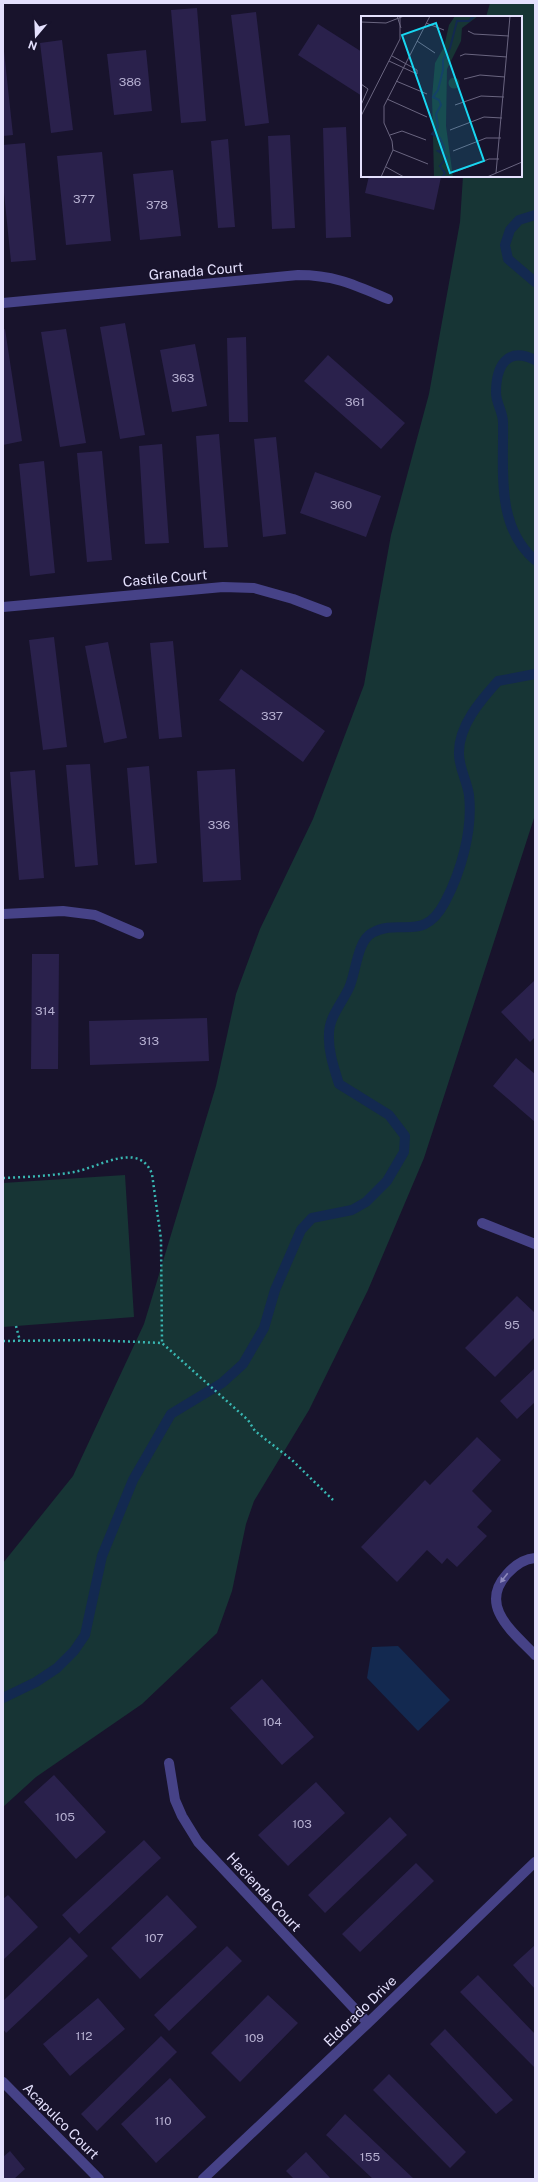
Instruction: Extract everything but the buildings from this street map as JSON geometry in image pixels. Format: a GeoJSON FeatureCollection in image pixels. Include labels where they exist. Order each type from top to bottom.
{"type":"FeatureCollection","features":[{"type":"Feature","properties":{"kind":"street","name":"Granada Court"},"geometry":{"type":"LineString","coordinates":[[3,303],[298,275],[319,275],[341,280],[388,299]]}},
{"type":"Feature","properties":{"kind":"street","name":"Castile Court"},"geometry":{"type":"LineString","coordinates":[[3,607],[223,587],[254,588],[293,599],[327,612]]}},
{"type":"Feature","properties":{"kind":"street"},"geometry":{"type":"LineString","coordinates":[[3,914],[63,910],[95,915],[140,934]]}},
{"type":"Feature","properties":{"kind":"street"},"geometry":{"type":"LineString","coordinates":[[482,1223],[535,1244]]}},
{"type":"Feature","properties":{"kind":"street"},"geometry":{"type":"LineString","coordinates":[[535,1558],[519,1562],[501,1581],[496,1592],[495,1605],[501,1617],[535,1655]]}},
{"type":"Feature","properties":{"kind":"street","name":"Hacienda Court"},"geometry":{"type":"LineString","coordinates":[[168,1763],[175,1800],[182,1816],[198,1842],[368,2024]]}},
{"type":"Feature","properties":{"kind":"street","name":"Eldorado Drive"},"geometry":{"type":"LineString","coordinates":[[203,2179],[368,2024],[535,1862]]}},
{"type":"Feature","properties":{"kind":"street","name":"Acapulco Court"},"geometry":{"type":"LineString","coordinates":[[3,2082],[99,2179]]}},
{"type":"Feature","properties":{"kind":"path"},"geometry":{"type":"LineString","coordinates":[[3,1178],[45,1176],[76,1172],[120,1158],[141,1160],[149,1165],[152,1174],[161,1239],[162,1343]]}},
{"type":"Feature","properties":{"kind":"path"},"geometry":{"type":"LineString","coordinates":[[16,1326],[20,1341]]}},
{"type":"Feature","properties":{"kind":"path"},"geometry":{"type":"LineString","coordinates":[[3,1342],[91,1340],[162,1343],[248,1420],[255,1430],[292,1460],[333,1500]]}},
{"type":"Feature","properties":{"kind":"green space"},"geometry":{"type":"Polygon","coordinates":[[[490,3],[535,3],[535,815],[424,1158],[368,1290],[309,1410],[254,1501],[246,1524],[232,1591],[217,1633],[142,1704],[36,1777],[3,1807],[3,1563],[73,1476],[144,1324],[216,1086],[236,994],[260,929],[313,819],[364,685],[391,535],[429,394],[460,222],[463,177],[522,177],[522,16],[486,16],[490,3]]]}},
{"type":"Feature","properties":{"kind":"green space"},"geometry":{"type":"Polygon","coordinates":[[[125,1175],[134,1317],[3,1327],[3,1183],[125,1175]]]}},
{"type":"Feature","properties":{"kind":"water"},"geometry":{"type":"Polygon","coordinates":[[[398,1646],[450,1700],[418,1731],[367,1678],[372,1647],[398,1646]]]}},
{"type":"Feature","properties":{"kind":"waterway"},"geometry":{"type":"LineString","coordinates":[[535,215],[519,220],[510,230],[505,245],[508,259],[535,282]]}},
{"type":"Feature","properties":{"kind":"waterway"},"geometry":{"type":"LineString","coordinates":[[535,360],[517,355],[510,357],[505,361],[498,374],[496,393],[503,418],[503,477],[504,496],[508,514],[513,531],[522,546],[535,560]]}},
{"type":"Feature","properties":{"kind":"waterway"},"geometry":{"type":"LineString","coordinates":[[3,1698],[36,1682],[57,1668],[74,1651],[85,1635],[102,1556],[133,1480],[171,1414],[222,1383],[243,1364],[264,1328],[275,1290],[301,1230],[312,1218],[352,1210],[366,1202],[387,1181],[404,1152],[405,1136],[389,1115],[339,1084],[329,1047],[331,1022],[349,988],[360,950],[367,937],[382,929],[392,927],[420,926],[437,915],[445,902],[461,864],[469,822],[469,795],[459,759],[462,733],[478,705],[498,681],[535,674]]}}]}
